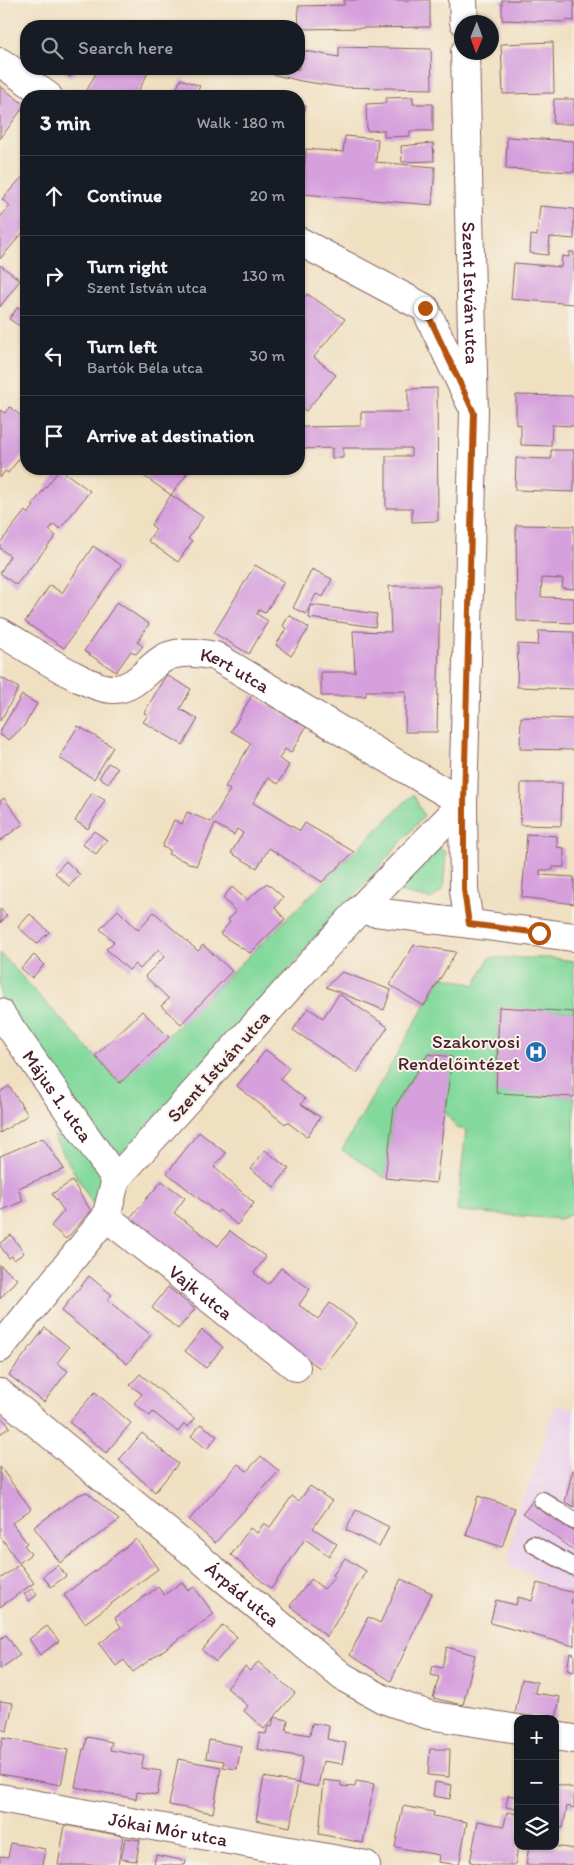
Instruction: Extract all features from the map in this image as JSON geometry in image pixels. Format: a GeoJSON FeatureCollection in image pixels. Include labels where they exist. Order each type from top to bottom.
{"type":"FeatureCollection","features":[{"type":"Feature","properties":{"kind":"street"},"geometry":{"type":"LineString","coordinates":[[463,0],[464,15]]}},
{"type":"Feature","properties":{"kind":"street","name":"Szent István utca"},"geometry":{"type":"LineString","coordinates":[[464,60],[474,413],[464,803],[464,890],[469,924]]}},
{"type":"Feature","properties":{"kind":"street"},"geometry":{"type":"LineString","coordinates":[[0,62],[40,90]]}},
{"type":"Feature","properties":{"kind":"street"},"geometry":{"type":"LineString","coordinates":[[305,244],[425,308],[474,413]]}},
{"type":"Feature","properties":{"kind":"street","name":"Kert utca"},"geometry":{"type":"LineString","coordinates":[[0,632],[96,687],[116,689],[132,684],[166,657],[191,652],[215,656],[464,803]]}},
{"type":"Feature","properties":{"kind":"street","name":"Szent István utca"},"geometry":{"type":"LineString","coordinates":[[0,1348],[106,1217],[116,1179],[359,910],[464,803]]}},
{"type":"Feature","properties":{"kind":"street"},"geometry":{"type":"LineString","coordinates":[[359,910],[574,936]]}},
{"type":"Feature","properties":{"kind":"street","name":"Május 1. utca"},"geometry":{"type":"LineString","coordinates":[[0,1013],[116,1179]]}},
{"type":"Feature","properties":{"kind":"street","name":"Vajk utca"},"geometry":{"type":"LineString","coordinates":[[106,1217],[296,1367]]}},
{"type":"Feature","properties":{"kind":"street","name":"Árpád utca"},"geometry":{"type":"LineString","coordinates":[[0,1393],[343,1677],[383,1698],[429,1715],[514,1728]]}},
{"type":"Feature","properties":{"kind":"street"},"geometry":{"type":"LineString","coordinates":[[559,1736],[574,1738]]}},
{"type":"Feature","properties":{"kind":"street","name":"Jókai Mór utca"},"geometry":{"type":"LineString","coordinates":[[0,1798],[366,1865]]}},
{"type":"Feature","properties":{"kind":"lane"},"geometry":{"type":"LineString","coordinates":[[542,1500],[574,1521]]}},
{"type":"Feature","properties":{"kind":"lane"},"geometry":{"type":"LineString","coordinates":[[533,1544],[574,1566]]}},
{"type":"Feature","properties":{"kind":"shaded area"},"geometry":{"type":"Polygon","coordinates":[[[555,1405],[574,1409],[574,1598],[508,1565],[518,1510],[536,1467],[555,1405]]]}},
{"type":"Feature","properties":{"kind":"green space"},"geometry":{"type":"Polygon","coordinates":[[[413,794],[424,816],[109,1173],[94,1206],[53,1136],[77,1124],[0,1007],[0,953],[120,1083],[413,794]]]}},
{"type":"Feature","properties":{"kind":"green space"},"geometry":{"type":"Polygon","coordinates":[[[438,847],[446,853],[443,890],[431,899],[398,892],[393,884],[438,847]]]}},
{"type":"Feature","properties":{"kind":"green space"},"geometry":{"type":"Polygon","coordinates":[[[489,958],[551,958],[574,961],[574,1012],[499,1008],[496,1092],[574,1097],[574,1213],[560,1219],[457,1211],[466,1130],[457,1128],[445,1112],[451,1057],[428,1054],[394,1108],[385,1178],[342,1150],[442,976],[475,985],[489,958]]]}},
{"type":"Feature","properties":{"kind":"building"},"geometry":{"type":"Polygon","coordinates":[[[344,0],[430,0],[430,27],[305,29],[305,20],[299,20],[298,6],[344,5],[344,0]]]}},
{"type":"Feature","properties":{"kind":"building"},"geometry":{"type":"Polygon","coordinates":[[[502,0],[574,0],[574,21],[502,20],[502,0]]]}},
{"type":"Feature","properties":{"kind":"building"},"geometry":{"type":"Polygon","coordinates":[[[553,42],[554,93],[503,94],[501,44],[553,42]]]}},
{"type":"Feature","properties":{"kind":"building"},"geometry":{"type":"Polygon","coordinates":[[[339,47],[431,49],[432,89],[340,87],[276,75],[305,75],[305,51],[339,57],[339,47]]]}},
{"type":"Feature","properties":{"kind":"building"},"geometry":{"type":"Polygon","coordinates":[[[95,75],[147,75],[139,90],[87,90],[95,75]]]}},
{"type":"Feature","properties":{"kind":"building"},"geometry":{"type":"Polygon","coordinates":[[[181,79],[200,86],[198,90],[176,90],[181,79]]]}},
{"type":"Feature","properties":{"kind":"building"},"geometry":{"type":"Polygon","coordinates":[[[0,86],[20,101],[20,112],[0,139],[0,86]]]}},
{"type":"Feature","properties":{"kind":"building"},"geometry":{"type":"Polygon","coordinates":[[[413,97],[413,104],[433,104],[433,131],[410,131],[410,136],[384,137],[384,130],[367,131],[366,104],[386,103],[386,98],[413,97]]]}},
{"type":"Feature","properties":{"kind":"building"},"geometry":{"type":"Polygon","coordinates":[[[554,99],[574,99],[574,124],[553,124],[554,99]]]}},
{"type":"Feature","properties":{"kind":"building"},"geometry":{"type":"Polygon","coordinates":[[[345,136],[378,139],[376,162],[435,167],[432,205],[305,194],[306,149],[343,152],[345,136]]]}},
{"type":"Feature","properties":{"kind":"building"},"geometry":{"type":"Polygon","coordinates":[[[507,137],[574,141],[574,172],[506,169],[507,137]]]}},
{"type":"Feature","properties":{"kind":"building"},"geometry":{"type":"Polygon","coordinates":[[[433,143],[434,161],[402,162],[401,146],[433,143]]]}},
{"type":"Feature","properties":{"kind":"building"},"geometry":{"type":"Polygon","coordinates":[[[20,180],[20,236],[0,259],[0,217],[10,206],[2,199],[20,180]]]}},
{"type":"Feature","properties":{"kind":"building"},"geometry":{"type":"Polygon","coordinates":[[[540,206],[574,209],[574,239],[550,237],[548,255],[530,253],[531,235],[537,236],[540,206]]]}},
{"type":"Feature","properties":{"kind":"building"},"geometry":{"type":"Polygon","coordinates":[[[569,252],[574,252],[574,304],[511,299],[514,263],[561,267],[562,256],[569,257],[569,252]]]}},
{"type":"Feature","properties":{"kind":"building"},"geometry":{"type":"Polygon","coordinates":[[[0,265],[20,280],[0,307],[0,265]]]}},
{"type":"Feature","properties":{"kind":"building"},"geometry":{"type":"Polygon","coordinates":[[[307,294],[345,319],[314,357],[336,375],[306,411],[305,410],[305,296],[307,294]]]}},
{"type":"Feature","properties":{"kind":"building"},"geometry":{"type":"Polygon","coordinates":[[[18,307],[20,309],[20,326],[9,319],[18,307]]]}},
{"type":"Feature","properties":{"kind":"building"},"geometry":{"type":"Polygon","coordinates":[[[437,388],[438,521],[412,522],[412,508],[386,508],[386,456],[411,456],[411,448],[343,448],[343,458],[332,458],[332,448],[305,449],[305,427],[361,426],[361,412],[408,412],[408,389],[437,388]]]}},
{"type":"Feature","properties":{"kind":"building"},"geometry":{"type":"Polygon","coordinates":[[[516,395],[574,396],[574,426],[552,425],[551,446],[521,445],[521,424],[516,425],[516,395]]]}},
{"type":"Feature","properties":{"kind":"building"},"geometry":{"type":"Polygon","coordinates":[[[10,407],[20,415],[20,458],[8,473],[5,471],[0,478],[0,410],[5,413],[10,407]]]}},
{"type":"Feature","properties":{"kind":"building"},"geometry":{"type":"Polygon","coordinates":[[[551,450],[574,450],[574,492],[515,490],[516,458],[551,459],[551,450]]]}},
{"type":"Feature","properties":{"kind":"building"},"geometry":{"type":"Polygon","coordinates":[[[55,475],[68,475],[90,491],[60,529],[54,524],[49,530],[56,536],[16,585],[0,573],[10,556],[0,548],[0,543],[25,511],[28,514],[34,506],[32,505],[55,475]]]}},
{"type":"Feature","properties":{"kind":"building"},"geometry":{"type":"Polygon","coordinates":[[[143,475],[186,475],[171,495],[143,475]]]}},
{"type":"Feature","properties":{"kind":"building"},"geometry":{"type":"Polygon","coordinates":[[[171,495],[203,517],[188,539],[192,541],[178,562],[148,541],[156,529],[151,525],[171,495]]]}},
{"type":"Feature","properties":{"kind":"building"},"geometry":{"type":"Polygon","coordinates":[[[516,525],[574,526],[574,589],[562,588],[563,579],[542,578],[541,597],[574,598],[574,623],[517,621],[516,525]]]}},
{"type":"Feature","properties":{"kind":"building"},"geometry":{"type":"Polygon","coordinates":[[[93,546],[121,565],[64,648],[25,622],[50,585],[62,593],[93,546]]]}},
{"type":"Feature","properties":{"kind":"building"},"geometry":{"type":"Polygon","coordinates":[[[255,565],[284,582],[265,613],[259,610],[257,614],[268,621],[249,654],[214,633],[255,565]]]}},
{"type":"Feature","properties":{"kind":"building"},"geometry":{"type":"Polygon","coordinates":[[[312,569],[332,579],[323,597],[316,594],[306,614],[293,608],[312,569]]]}},
{"type":"Feature","properties":{"kind":"building"},"geometry":{"type":"Polygon","coordinates":[[[389,586],[440,586],[437,732],[405,732],[406,691],[366,691],[366,696],[321,696],[321,672],[355,672],[353,631],[391,632],[389,586]]]}},
{"type":"Feature","properties":{"kind":"building"},"geometry":{"type":"Polygon","coordinates":[[[117,602],[149,624],[137,642],[143,646],[136,654],[131,651],[116,672],[84,651],[117,602]]]}},
{"type":"Feature","properties":{"kind":"building"},"geometry":{"type":"Polygon","coordinates":[[[311,605],[377,614],[375,627],[309,618],[311,605]]]}},
{"type":"Feature","properties":{"kind":"building"},"geometry":{"type":"Polygon","coordinates":[[[289,615],[309,628],[291,656],[276,645],[286,629],[283,626],[289,615]]]}},
{"type":"Feature","properties":{"kind":"building"},"geometry":{"type":"Polygon","coordinates":[[[539,631],[574,632],[574,689],[517,687],[518,644],[538,645],[539,631]]]}},
{"type":"Feature","properties":{"kind":"building"},"geometry":{"type":"Polygon","coordinates":[[[166,675],[191,689],[180,709],[198,719],[183,745],[143,722],[148,715],[144,713],[166,675]]]}},
{"type":"Feature","properties":{"kind":"building"},"geometry":{"type":"Polygon","coordinates":[[[0,677],[19,688],[0,721],[0,677]]]}},
{"type":"Feature","properties":{"kind":"building"},"geometry":{"type":"Polygon","coordinates":[[[22,695],[37,704],[24,726],[9,740],[0,735],[0,731],[22,695]]]}},
{"type":"Feature","properties":{"kind":"building"},"geometry":{"type":"Polygon","coordinates":[[[252,695],[306,727],[291,753],[285,749],[279,759],[289,765],[278,784],[268,778],[253,803],[300,831],[305,823],[354,852],[322,882],[269,848],[257,868],[231,853],[243,833],[237,829],[234,835],[215,824],[196,866],[168,854],[170,850],[162,847],[174,820],[182,824],[187,812],[211,822],[230,790],[225,787],[251,743],[231,731],[252,695]]]}},
{"type":"Feature","properties":{"kind":"building"},"geometry":{"type":"Polygon","coordinates":[[[521,717],[574,719],[574,750],[520,749],[521,717]]]}},
{"type":"Feature","properties":{"kind":"building"},"geometry":{"type":"Polygon","coordinates":[[[78,726],[113,747],[94,779],[59,758],[78,726]]]}},
{"type":"Feature","properties":{"kind":"building"},"geometry":{"type":"Polygon","coordinates":[[[108,763],[118,768],[109,783],[99,778],[108,763]]]}},
{"type":"Feature","properties":{"kind":"building"},"geometry":{"type":"Polygon","coordinates":[[[521,783],[562,783],[561,826],[520,825],[521,783]]]}},
{"type":"Feature","properties":{"kind":"building"},"geometry":{"type":"Polygon","coordinates":[[[92,793],[105,800],[88,829],[75,821],[92,793]]]}},
{"type":"Feature","properties":{"kind":"building"},"geometry":{"type":"Polygon","coordinates":[[[4,798],[23,824],[0,841],[0,801],[4,798]]]}},
{"type":"Feature","properties":{"kind":"building"},"geometry":{"type":"Polygon","coordinates":[[[94,831],[107,840],[96,854],[82,844],[94,831]]]}},
{"type":"Feature","properties":{"kind":"building"},"geometry":{"type":"Polygon","coordinates":[[[527,834],[557,836],[557,847],[564,848],[564,867],[553,867],[553,870],[540,870],[540,875],[574,877],[574,904],[522,897],[527,834]]]}},
{"type":"Feature","properties":{"kind":"building"},"geometry":{"type":"Polygon","coordinates":[[[66,861],[80,875],[69,886],[55,873],[66,861]]]}},
{"type":"Feature","properties":{"kind":"building"},"geometry":{"type":"Polygon","coordinates":[[[267,883],[283,897],[275,908],[285,919],[250,953],[220,934],[230,922],[228,920],[236,912],[223,898],[232,887],[247,900],[267,883]]]}},
{"type":"Feature","properties":{"kind":"building"},"geometry":{"type":"Polygon","coordinates":[[[0,909],[7,915],[0,923],[0,909]]]}},
{"type":"Feature","properties":{"kind":"building"},"geometry":{"type":"Polygon","coordinates":[[[118,910],[138,930],[154,912],[198,951],[203,945],[232,971],[181,1024],[161,1006],[169,999],[145,976],[165,956],[159,949],[140,969],[135,964],[129,970],[106,949],[114,942],[100,929],[118,910]]]}},
{"type":"Feature","properties":{"kind":"building"},"geometry":{"type":"Polygon","coordinates":[[[30,914],[49,932],[37,944],[18,927],[30,914]]]}},
{"type":"Feature","properties":{"kind":"building"},"geometry":{"type":"Polygon","coordinates":[[[414,945],[456,952],[424,1006],[390,985],[414,945]]]}},
{"type":"Feature","properties":{"kind":"building"},"geometry":{"type":"Polygon","coordinates":[[[34,955],[44,965],[32,978],[21,968],[34,955]]]}},
{"type":"Feature","properties":{"kind":"building"},"geometry":{"type":"Polygon","coordinates":[[[342,972],[391,990],[384,1010],[326,987],[342,972]]]}},
{"type":"Feature","properties":{"kind":"building"},"geometry":{"type":"Polygon","coordinates":[[[339,994],[388,1027],[357,1073],[293,1030],[308,1008],[323,1018],[339,994]]]}},
{"type":"Feature","properties":{"kind":"building","name":"Szakorvosi Rendelőintézet"},"geometry":{"type":"Polygon","coordinates":[[[499,1007],[574,1012],[574,1097],[496,1093],[499,1007]]]}},
{"type":"Feature","properties":{"kind":"building"},"geometry":{"type":"Polygon","coordinates":[[[142,1011],[169,1037],[120,1083],[95,1056],[142,1011]]]}},
{"type":"Feature","properties":{"kind":"building"},"geometry":{"type":"Polygon","coordinates":[[[266,1050],[289,1068],[280,1079],[305,1099],[301,1104],[320,1117],[307,1137],[287,1122],[285,1124],[237,1086],[266,1050]]]}},
{"type":"Feature","properties":{"kind":"building"},"geometry":{"type":"Polygon","coordinates":[[[428,1054],[452,1057],[436,1183],[385,1178],[394,1108],[428,1054]]]}},
{"type":"Feature","properties":{"kind":"building"},"geometry":{"type":"Polygon","coordinates":[[[9,1086],[28,1115],[0,1133],[0,1092],[9,1086]]]}},
{"type":"Feature","properties":{"kind":"building"},"geometry":{"type":"Polygon","coordinates":[[[199,1132],[226,1153],[214,1167],[254,1203],[237,1225],[219,1210],[217,1213],[167,1173],[199,1132]]]}},
{"type":"Feature","properties":{"kind":"building"},"geometry":{"type":"Polygon","coordinates":[[[43,1138],[64,1169],[18,1188],[23,1201],[0,1211],[0,1156],[43,1138]]]}},
{"type":"Feature","properties":{"kind":"building"},"geometry":{"type":"Polygon","coordinates":[[[265,1150],[289,1169],[274,1187],[251,1169],[265,1150]]]}},
{"type":"Feature","properties":{"kind":"building"},"geometry":{"type":"Polygon","coordinates":[[[72,1181],[91,1211],[66,1239],[51,1226],[64,1211],[52,1194],[72,1181]]]}},
{"type":"Feature","properties":{"kind":"building"},"geometry":{"type":"Polygon","coordinates":[[[162,1181],[185,1198],[174,1213],[218,1246],[230,1231],[266,1257],[254,1273],[268,1284],[281,1268],[310,1289],[299,1305],[318,1319],[330,1303],[357,1323],[321,1369],[127,1221],[162,1181]]]}},
{"type":"Feature","properties":{"kind":"building"},"geometry":{"type":"Polygon","coordinates":[[[11,1235],[24,1253],[14,1260],[12,1256],[9,1258],[0,1246],[0,1243],[11,1235]]]}},
{"type":"Feature","properties":{"kind":"building"},"geometry":{"type":"Polygon","coordinates":[[[0,1265],[17,1279],[0,1299],[0,1265]]]}},
{"type":"Feature","properties":{"kind":"building"},"geometry":{"type":"Polygon","coordinates":[[[89,1276],[112,1295],[107,1300],[151,1335],[127,1364],[61,1311],[89,1276]]]}},
{"type":"Feature","properties":{"kind":"building"},"geometry":{"type":"Polygon","coordinates":[[[168,1287],[195,1309],[178,1329],[152,1308],[168,1287]]]}},
{"type":"Feature","properties":{"kind":"building"},"geometry":{"type":"Polygon","coordinates":[[[45,1328],[69,1347],[57,1363],[68,1371],[44,1402],[9,1375],[45,1328]]]}},
{"type":"Feature","properties":{"kind":"building"},"geometry":{"type":"Polygon","coordinates":[[[202,1330],[223,1347],[206,1368],[185,1351],[202,1330]]]}},
{"type":"Feature","properties":{"kind":"building"},"geometry":{"type":"Polygon","coordinates":[[[140,1374],[195,1419],[188,1427],[184,1424],[178,1432],[153,1412],[150,1416],[134,1403],[142,1394],[130,1385],[140,1374]]]}},
{"type":"Feature","properties":{"kind":"building"},"geometry":{"type":"Polygon","coordinates":[[[95,1392],[131,1423],[106,1453],[69,1422],[95,1392]]]}},
{"type":"Feature","properties":{"kind":"building"},"geometry":{"type":"Polygon","coordinates":[[[0,1416],[10,1427],[0,1434],[0,1416]]]}},
{"type":"Feature","properties":{"kind":"building"},"geometry":{"type":"Polygon","coordinates":[[[201,1424],[217,1436],[207,1449],[191,1436],[201,1424]]]}},
{"type":"Feature","properties":{"kind":"building"},"geometry":{"type":"Polygon","coordinates":[[[142,1433],[178,1464],[155,1492],[119,1460],[142,1433]]]}},
{"type":"Feature","properties":{"kind":"building"},"geometry":{"type":"Polygon","coordinates":[[[261,1456],[279,1471],[215,1543],[189,1520],[238,1464],[247,1471],[261,1456]]]}},
{"type":"Feature","properties":{"kind":"building"},"geometry":{"type":"Polygon","coordinates":[[[0,1467],[31,1509],[12,1523],[27,1543],[24,1545],[31,1554],[19,1563],[0,1536],[0,1467]]]}},
{"type":"Feature","properties":{"kind":"building"},"geometry":{"type":"Polygon","coordinates":[[[574,1469],[574,1507],[565,1502],[574,1469]]]}},
{"type":"Feature","properties":{"kind":"building"},"geometry":{"type":"Polygon","coordinates":[[[310,1486],[332,1501],[313,1528],[337,1544],[329,1556],[305,1539],[271,1589],[231,1555],[250,1528],[257,1533],[264,1523],[270,1527],[292,1496],[299,1501],[310,1486]]]}},
{"type":"Feature","properties":{"kind":"building"},"geometry":{"type":"Polygon","coordinates":[[[87,1492],[119,1520],[60,1563],[34,1527],[76,1496],[87,1492]]]}},
{"type":"Feature","properties":{"kind":"building"},"geometry":{"type":"Polygon","coordinates":[[[478,1496],[515,1508],[502,1547],[466,1535],[478,1496]]]}},
{"type":"Feature","properties":{"kind":"building"},"geometry":{"type":"Polygon","coordinates":[[[535,1498],[574,1527],[574,1551],[523,1513],[535,1498]]]}},
{"type":"Feature","properties":{"kind":"building"},"geometry":{"type":"Polygon","coordinates":[[[356,1510],[389,1527],[379,1547],[346,1530],[356,1510]]]}},
{"type":"Feature","properties":{"kind":"building"},"geometry":{"type":"Polygon","coordinates":[[[136,1539],[158,1569],[85,1623],[64,1595],[136,1539]]]}},
{"type":"Feature","properties":{"kind":"building"},"geometry":{"type":"Polygon","coordinates":[[[345,1558],[366,1571],[327,1637],[290,1606],[311,1579],[324,1589],[335,1577],[333,1575],[345,1558]]]}},
{"type":"Feature","properties":{"kind":"building"},"geometry":{"type":"Polygon","coordinates":[[[20,1564],[34,1583],[0,1607],[0,1579],[20,1564]]]}},
{"type":"Feature","properties":{"kind":"building"},"geometry":{"type":"Polygon","coordinates":[[[58,1565],[66,1576],[51,1587],[43,1576],[58,1565]]]}},
{"type":"Feature","properties":{"kind":"building"},"geometry":{"type":"Polygon","coordinates":[[[401,1579],[432,1593],[391,1681],[350,1655],[368,1617],[380,1623],[401,1579]]]}},
{"type":"Feature","properties":{"kind":"building"},"geometry":{"type":"Polygon","coordinates":[[[182,1582],[188,1591],[194,1587],[214,1614],[133,1672],[124,1660],[116,1666],[99,1644],[121,1627],[115,1618],[158,1587],[164,1595],[182,1582]]]}},
{"type":"Feature","properties":{"kind":"building"},"geometry":{"type":"Polygon","coordinates":[[[537,1583],[574,1593],[571,1603],[574,1603],[574,1646],[490,1623],[496,1600],[516,1605],[518,1597],[532,1601],[537,1583]]]}},
{"type":"Feature","properties":{"kind":"building"},"geometry":{"type":"Polygon","coordinates":[[[33,1588],[37,1595],[29,1601],[24,1594],[33,1588]]]}},
{"type":"Feature","properties":{"kind":"building"},"geometry":{"type":"Polygon","coordinates":[[[223,1625],[237,1637],[216,1662],[202,1650],[223,1625]]]}},
{"type":"Feature","properties":{"kind":"building"},"geometry":{"type":"Polygon","coordinates":[[[47,1626],[59,1641],[40,1655],[29,1639],[47,1626]]]}},
{"type":"Feature","properties":{"kind":"building"},"geometry":{"type":"Polygon","coordinates":[[[6,1635],[20,1655],[0,1669],[0,1639],[6,1635]]]}},
{"type":"Feature","properties":{"kind":"building"},"geometry":{"type":"Polygon","coordinates":[[[447,1647],[475,1655],[463,1705],[433,1698],[439,1677],[431,1675],[433,1666],[442,1668],[447,1647]]]}},
{"type":"Feature","properties":{"kind":"building"},"geometry":{"type":"Polygon","coordinates":[[[570,1653],[574,1654],[574,1672],[567,1670],[570,1653]]]}},
{"type":"Feature","properties":{"kind":"building"},"geometry":{"type":"Polygon","coordinates":[[[258,1662],[295,1693],[264,1729],[244,1711],[248,1706],[227,1688],[245,1667],[250,1671],[258,1662]]]}},
{"type":"Feature","properties":{"kind":"building"},"geometry":{"type":"Polygon","coordinates":[[[522,1679],[537,1682],[535,1693],[560,1697],[557,1715],[515,1714],[522,1679]]]}},
{"type":"Feature","properties":{"kind":"building"},"geometry":{"type":"Polygon","coordinates":[[[0,1701],[13,1703],[7,1731],[0,1729],[0,1701]]]}},
{"type":"Feature","properties":{"kind":"building"},"geometry":{"type":"Polygon","coordinates":[[[274,1717],[288,1720],[286,1731],[310,1735],[312,1723],[329,1726],[327,1739],[346,1743],[342,1764],[323,1761],[318,1787],[298,1783],[303,1757],[257,1749],[260,1733],[266,1734],[268,1726],[272,1727],[274,1717]]]}},
{"type":"Feature","properties":{"kind":"building"},"geometry":{"type":"Polygon","coordinates":[[[87,1737],[112,1742],[110,1750],[144,1756],[141,1768],[161,1771],[157,1795],[137,1792],[136,1799],[75,1787],[87,1737]]]}},
{"type":"Feature","properties":{"kind":"building"},"geometry":{"type":"Polygon","coordinates":[[[3,1738],[68,1750],[61,1785],[0,1774],[0,1750],[3,1738]]]}},
{"type":"Feature","properties":{"kind":"building"},"geometry":{"type":"Polygon","coordinates":[[[209,1740],[241,1746],[237,1769],[223,1767],[224,1761],[206,1758],[209,1740]]]}},
{"type":"Feature","properties":{"kind":"building"},"geometry":{"type":"Polygon","coordinates":[[[430,1749],[450,1749],[449,1777],[428,1775],[430,1749]]]}},
{"type":"Feature","properties":{"kind":"building"},"geometry":{"type":"Polygon","coordinates":[[[178,1759],[221,1767],[213,1813],[169,1805],[178,1759]]]}},
{"type":"Feature","properties":{"kind":"building"},"geometry":{"type":"Polygon","coordinates":[[[264,1777],[298,1783],[290,1827],[256,1820],[264,1777]]]}},
{"type":"Feature","properties":{"kind":"building"},"geometry":{"type":"Polygon","coordinates":[[[324,1780],[341,1782],[341,1786],[355,1787],[356,1781],[374,1784],[363,1843],[319,1834],[324,1780]]]}},
{"type":"Feature","properties":{"kind":"building"},"geometry":{"type":"Polygon","coordinates":[[[435,1782],[452,1785],[450,1799],[433,1796],[435,1782]]]}},
{"type":"Feature","properties":{"kind":"building"},"geometry":{"type":"Polygon","coordinates":[[[559,1785],[574,1788],[574,1808],[567,1806],[563,1828],[559,1827],[559,1785]]]}},
{"type":"Feature","properties":{"kind":"building"},"geometry":{"type":"Polygon","coordinates":[[[508,1795],[514,1796],[514,1808],[506,1807],[508,1795]]]}},
{"type":"Feature","properties":{"kind":"building"},"geometry":{"type":"Polygon","coordinates":[[[403,1806],[434,1812],[433,1816],[467,1822],[459,1865],[438,1862],[439,1855],[395,1847],[403,1806]]]}},
{"type":"Feature","properties":{"kind":"building"},"geometry":{"type":"Polygon","coordinates":[[[507,1812],[514,1813],[514,1850],[517,1850],[515,1865],[487,1865],[470,1862],[478,1821],[504,1826],[507,1812]]]}},
{"type":"Feature","properties":{"kind":"building"},"geometry":{"type":"Polygon","coordinates":[[[65,1825],[123,1836],[118,1865],[58,1865],[65,1825]]]}},
{"type":"Feature","properties":{"kind":"building"},"geometry":{"type":"Polygon","coordinates":[[[125,1838],[140,1840],[136,1861],[121,1859],[125,1838]]]}},
{"type":"Feature","properties":{"kind":"building"},"geometry":{"type":"Polygon","coordinates":[[[11,1843],[45,1849],[42,1865],[0,1865],[0,1856],[8,1857],[11,1843]]]}},
{"type":"Feature","properties":{"kind":"building"},"geometry":{"type":"Polygon","coordinates":[[[559,1847],[574,1849],[574,1865],[526,1865],[528,1850],[559,1850],[559,1847]]]}},
{"type":"Feature","properties":{"kind":"building"},"geometry":{"type":"Polygon","coordinates":[[[156,1855],[186,1861],[185,1865],[154,1865],[156,1855]]]}},
{"type":"Feature","properties":{"kind":"place","name":"Szakorvosi Rendelőintézet"},"geometry":{"type":"Point","coordinates":[536,1052]}},
{"type":"Feature","properties":{"kind":"route"},"geometry":{"type":"LineString","coordinates":[[425,308],[474,413],[464,803],[464,890],[469,924],[539,933]]}}]}
